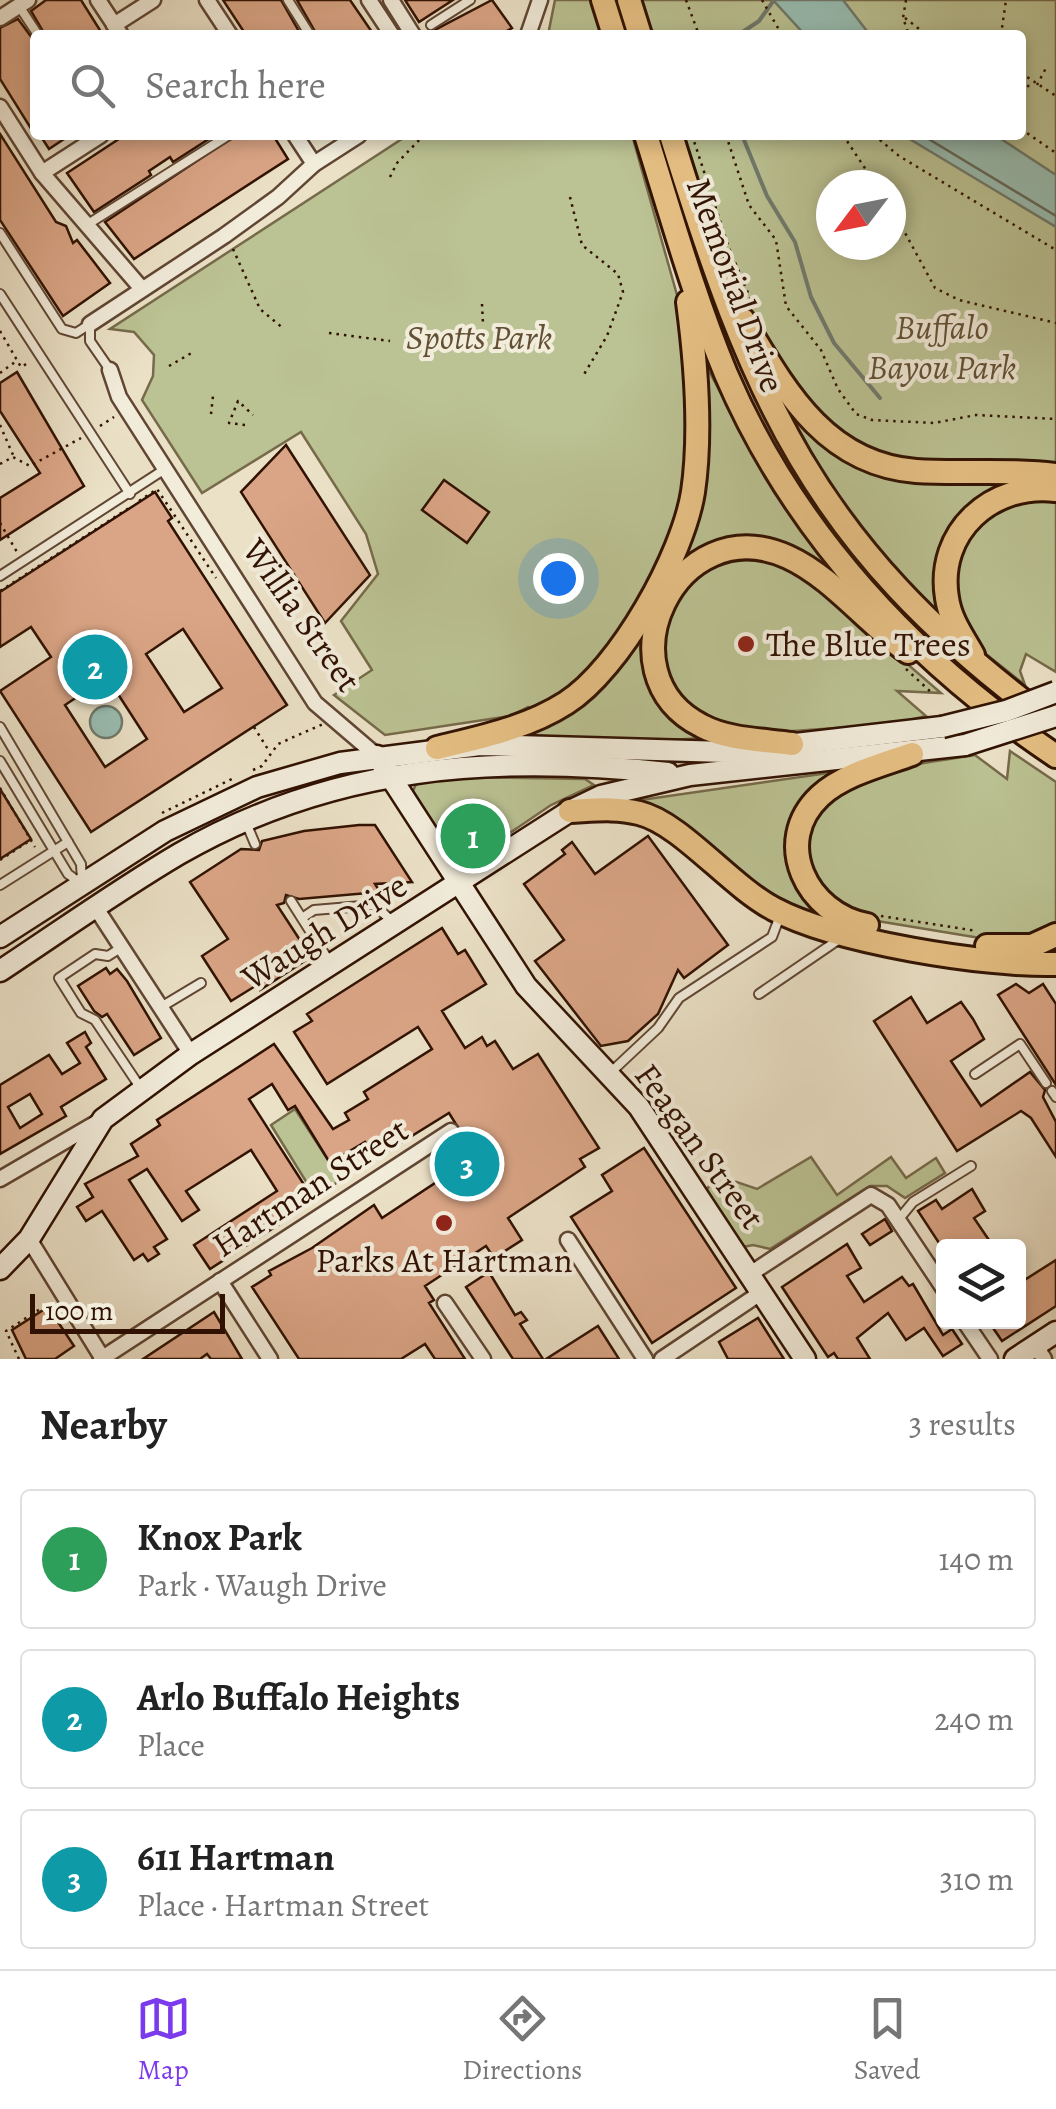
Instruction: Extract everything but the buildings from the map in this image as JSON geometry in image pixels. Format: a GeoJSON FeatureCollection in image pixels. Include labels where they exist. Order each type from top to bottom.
{"type":"FeatureCollection","features":[{"type":"Feature","properties":{"kind":"main road"},"geometry":{"type":"LineString","coordinates":[[603,0],[612,30]]}},
{"type":"Feature","properties":{"kind":"main road"},"geometry":{"type":"LineString","coordinates":[[629,0],[638,30]]}},
{"type":"Feature","properties":{"kind":"main road","name":"Memorial Drive"},"geometry":{"type":"LineString","coordinates":[[648,140],[728,378],[776,470],[838,561],[874,603],[973,697],[1056,756]]}},
{"type":"Feature","properties":{"kind":"main road","name":"Memorial Drive"},"geometry":{"type":"LineString","coordinates":[[673,140],[712,265],[766,400],[827,504],[892,585],[983,671],[1056,725]]}},
{"type":"Feature","properties":{"kind":"main road"},"geometry":{"type":"LineString","coordinates":[[437,748],[520,726],[584,690],[631,634],[675,546],[688,514],[694,473],[694,360],[680,244]]}},
{"type":"Feature","properties":{"kind":"main road"},"geometry":{"type":"LineString","coordinates":[[712,265],[800,409],[845,450],[890,468],[1056,475]]}},
{"type":"Feature","properties":{"kind":"main road"},"geometry":{"type":"LineString","coordinates":[[983,671],[947,602],[946,566],[952,548],[966,523],[988,503],[1025,490],[1056,490]]}},
{"type":"Feature","properties":{"kind":"main road"},"geometry":{"type":"LineString","coordinates":[[792,744],[719,733],[700,726],[683,712],[658,675],[653,654],[658,614],[676,580],[706,557],[748,549],[789,558],[890,640],[973,697]]}},
{"type":"Feature","properties":{"kind":"main road"},"geometry":{"type":"LineString","coordinates":[[0,938],[192,817],[285,778],[378,756],[437,748],[542,746],[681,752],[792,744],[942,727],[1006,711],[1056,692]]}},
{"type":"Feature","properties":{"kind":"main road","name":"Waugh Drive"},"geometry":{"type":"LineString","coordinates":[[0,1269],[29,1240],[103,1119],[191,1054],[570,811],[601,796],[690,775],[912,754],[965,745],[1056,716]]}},
{"type":"Feature","properties":{"kind":"main road"},"geometry":{"type":"LineString","coordinates":[[1032,740],[1056,764]]}},
{"type":"Feature","properties":{"kind":"main road"},"geometry":{"type":"LineString","coordinates":[[912,754],[840,782],[810,808],[801,822],[797,844],[798,862],[813,896],[840,918],[857,923],[996,948],[1032,946],[1056,935]]}},
{"type":"Feature","properties":{"kind":"main road","name":"Willia Street"},"geometry":{"type":"LineString","coordinates":[[378,756],[459,884]]}},
{"type":"Feature","properties":{"kind":"main road"},"geometry":{"type":"LineString","coordinates":[[0,971],[204,842],[308,798],[390,776],[482,763],[690,775]]}},
{"type":"Feature","properties":{"kind":"main road"},"geometry":{"type":"LineString","coordinates":[[570,811],[618,809],[660,821],[734,884],[781,913],[845,935],[999,961],[1056,964]]}},
{"type":"Feature","properties":{"kind":"main road"},"geometry":{"type":"LineString","coordinates":[[192,817],[204,842]]}},
{"type":"Feature","properties":{"kind":"main road","name":"Feagan Street"},"geometry":{"type":"LineString","coordinates":[[459,884],[540,1005],[609,1074],[662,1139],[805,1359]]}},
{"type":"Feature","properties":{"kind":"main road"},"geometry":{"type":"LineString","coordinates":[[82,885],[96,908]]}},
{"type":"Feature","properties":{"kind":"main road"},"geometry":{"type":"LineString","coordinates":[[1015,1359],[1040,1352],[1056,1332]]}},
{"type":"Feature","properties":{"kind":"street"},"geometry":{"type":"LineString","coordinates":[[98,0],[118,30],[153,0]]}},
{"type":"Feature","properties":{"kind":"street"},"geometry":{"type":"LineString","coordinates":[[207,0],[227,30]]}},
{"type":"Feature","properties":{"kind":"street"},"geometry":{"type":"LineString","coordinates":[[370,0],[389,30]]}},
{"type":"Feature","properties":{"kind":"street"},"geometry":{"type":"LineString","coordinates":[[391,0],[410,30]]}},
{"type":"Feature","properties":{"kind":"street"},"geometry":{"type":"LineString","coordinates":[[0,18],[24,3]]}},
{"type":"Feature","properties":{"kind":"street"},"geometry":{"type":"LineString","coordinates":[[530,30],[539,6]]}},
{"type":"Feature","properties":{"kind":"street"},"geometry":{"type":"LineString","coordinates":[[0,107],[42,173],[142,290]]}},
{"type":"Feature","properties":{"kind":"street"},"geometry":{"type":"LineString","coordinates":[[42,173],[93,140]]}},
{"type":"Feature","properties":{"kind":"street"},"geometry":{"type":"LineString","coordinates":[[299,140],[314,164]]}},
{"type":"Feature","properties":{"kind":"street"},"geometry":{"type":"LineString","coordinates":[[90,324],[224,236],[278,197],[314,164],[352,140]]}},
{"type":"Feature","properties":{"kind":"street","name":"Willia Street"},"geometry":{"type":"LineString","coordinates":[[110,370],[126,409],[315,703],[378,756]]}},
{"type":"Feature","properties":{"kind":"street"},"geometry":{"type":"LineString","coordinates":[[96,908],[191,1054]]}},
{"type":"Feature","properties":{"kind":"street"},"geometry":{"type":"LineString","coordinates":[[0,1179],[103,1119]]}},
{"type":"Feature","properties":{"kind":"street","name":"Hartman Street"},"geometry":{"type":"LineString","coordinates":[[102,1359],[450,1131]]}},
{"type":"Feature","properties":{"kind":"street"},"geometry":{"type":"LineString","coordinates":[[662,1359],[872,1195],[888,1204],[936,1277]]}},
{"type":"Feature","properties":{"kind":"street"},"geometry":{"type":"LineString","coordinates":[[29,1240],[102,1359]]}},
{"type":"Feature","properties":{"kind":"street"},"geometry":{"type":"LineString","coordinates":[[568,1240],[645,1359]]}},
{"type":"Feature","properties":{"kind":"street"},"geometry":{"type":"LineString","coordinates":[[220,1281],[270,1359]]}},
{"type":"Feature","properties":{"kind":"street"},"geometry":{"type":"LineString","coordinates":[[445,1302],[483,1359]]}},
{"type":"Feature","properties":{"kind":"street"},"geometry":{"type":"LineString","coordinates":[[970,1329],[990,1359]]}},
{"type":"Feature","properties":{"kind":"lane"},"geometry":{"type":"LineString","coordinates":[[288,0],[307,30]]}},
{"type":"Feature","properties":{"kind":"lane"},"geometry":{"type":"LineString","coordinates":[[431,25],[470,0]]}},
{"type":"Feature","properties":{"kind":"lane"},"geometry":{"type":"LineString","coordinates":[[24,3],[36,30]]}},
{"type":"Feature","properties":{"kind":"lane"},"geometry":{"type":"LineString","coordinates":[[86,226],[222,140]]}},
{"type":"Feature","properties":{"kind":"lane"},"geometry":{"type":"LineString","coordinates":[[0,233],[62,328],[76,334],[90,324]]}},
{"type":"Feature","properties":{"kind":"lane"},"geometry":{"type":"LineString","coordinates":[[0,294],[130,494]]}},
{"type":"Feature","properties":{"kind":"lane"},"geometry":{"type":"LineString","coordinates":[[90,324],[90,341],[110,370]]}},
{"type":"Feature","properties":{"kind":"lane"},"geometry":{"type":"LineString","coordinates":[[0,576],[165,468]]}},
{"type":"Feature","properties":{"kind":"lane"},"geometry":{"type":"LineString","coordinates":[[0,727],[81,864],[82,885]]}},
{"type":"Feature","properties":{"kind":"lane"},"geometry":{"type":"LineString","coordinates":[[0,761],[68,874],[82,885]]}},
{"type":"Feature","properties":{"kind":"lane"},"geometry":{"type":"LineString","coordinates":[[246,822],[255,844]]}},
{"type":"Feature","properties":{"kind":"lane"},"geometry":{"type":"LineString","coordinates":[[0,885],[68,842]]}},
{"type":"Feature","properties":{"kind":"lane"},"geometry":{"type":"LineString","coordinates":[[290,901],[332,964]]}},
{"type":"Feature","properties":{"kind":"lane"},"geometry":{"type":"LineString","coordinates":[[302,918],[314,910],[374,904],[394,924]]}},
{"type":"Feature","properties":{"kind":"lane"},"geometry":{"type":"LineString","coordinates":[[609,1074],[658,1028],[679,998],[772,937],[781,913]]}},
{"type":"Feature","properties":{"kind":"lane"},"geometry":{"type":"LineString","coordinates":[[760,994],[845,935]]}},
{"type":"Feature","properties":{"kind":"lane"},"geometry":{"type":"LineString","coordinates":[[122,947],[108,956],[96,954],[59,978],[81,1013],[95,1020],[142,1090]]}},
{"type":"Feature","properties":{"kind":"lane"},"geometry":{"type":"LineString","coordinates":[[161,1007],[201,983]]}},
{"type":"Feature","properties":{"kind":"lane"},"geometry":{"type":"LineString","coordinates":[[975,1074],[1020,1044],[1051,1090]]}},
{"type":"Feature","properties":{"kind":"lane"},"geometry":{"type":"LineString","coordinates":[[898,1220],[913,1202],[971,1166]]}},
{"type":"Feature","properties":{"kind":"path"},"geometry":{"type":"LineString","coordinates":[[686,0],[696,30]]}},
{"type":"Feature","properties":{"kind":"path"},"geometry":{"type":"LineString","coordinates":[[762,0],[779,30]]}},
{"type":"Feature","properties":{"kind":"path"},"geometry":{"type":"LineString","coordinates":[[906,0],[907,30]]}},
{"type":"Feature","properties":{"kind":"path"},"geometry":{"type":"LineString","coordinates":[[1002,30],[1006,0]]}},
{"type":"Feature","properties":{"kind":"path"},"geometry":{"type":"LineString","coordinates":[[904,18],[920,30]]}},
{"type":"Feature","properties":{"kind":"path"},"geometry":{"type":"LineString","coordinates":[[1026,89],[1034,85],[1046,68]]}},
{"type":"Feature","properties":{"kind":"path"},"geometry":{"type":"LineString","coordinates":[[1026,78],[1056,96]]}},
{"type":"Feature","properties":{"kind":"path"},"geometry":{"type":"LineString","coordinates":[[1026,133],[1056,153]]}},
{"type":"Feature","properties":{"kind":"path"},"geometry":{"type":"LineString","coordinates":[[390,177],[397,163],[419,140]]}},
{"type":"Feature","properties":{"kind":"path"},"geometry":{"type":"LineString","coordinates":[[694,140],[729,248],[760,321]]}},
{"type":"Feature","properties":{"kind":"path"},"geometry":{"type":"LineString","coordinates":[[728,140],[748,205],[776,240],[786,306],[821,350],[838,389],[856,414],[872,420],[934,424],[976,416],[1056,419]]}},
{"type":"Feature","properties":{"kind":"path"},"geometry":{"type":"LineString","coordinates":[[846,140],[866,170]]}},
{"type":"Feature","properties":{"kind":"path"},"geometry":{"type":"LineString","coordinates":[[880,140],[899,156],[1056,250]]}},
{"type":"Feature","properties":{"kind":"path"},"geometry":{"type":"LineString","coordinates":[[570,196],[582,245],[618,274],[624,292],[607,336],[583,376]]}},
{"type":"Feature","properties":{"kind":"path"},"geometry":{"type":"LineString","coordinates":[[906,235],[935,288],[960,300],[1056,323]]}},
{"type":"Feature","properties":{"kind":"path"},"geometry":{"type":"LineString","coordinates":[[224,236],[257,311],[284,329]]}},
{"type":"Feature","properties":{"kind":"path"},"geometry":{"type":"LineString","coordinates":[[482,304],[483,324]]}},
{"type":"Feature","properties":{"kind":"path"},"geometry":{"type":"LineString","coordinates":[[0,331],[21,367],[40,356]]}},
{"type":"Feature","properties":{"kind":"path"},"geometry":{"type":"LineString","coordinates":[[328,334],[390,340]]}},
{"type":"Feature","properties":{"kind":"path"},"geometry":{"type":"LineString","coordinates":[[169,366],[195,351]]}},
{"type":"Feature","properties":{"kind":"path"},"geometry":{"type":"LineString","coordinates":[[0,373],[17,361]]}},
{"type":"Feature","properties":{"kind":"path"},"geometry":{"type":"LineString","coordinates":[[211,414],[213,396]]}},
{"type":"Feature","properties":{"kind":"path"},"geometry":{"type":"LineString","coordinates":[[222,429],[229,423],[238,401],[253,415]]}},
{"type":"Feature","properties":{"kind":"path"},"geometry":{"type":"LineString","coordinates":[[0,425],[13,456],[21,464],[40,464],[126,409]]}},
{"type":"Feature","properties":{"kind":"path"},"geometry":{"type":"LineString","coordinates":[[229,423],[244,425]]}},
{"type":"Feature","properties":{"kind":"path"},"geometry":{"type":"LineString","coordinates":[[0,473],[0,464],[13,456]]}},
{"type":"Feature","properties":{"kind":"path"},"geometry":{"type":"LineString","coordinates":[[0,590],[157,489],[216,578]]}},
{"type":"Feature","properties":{"kind":"path"},"geometry":{"type":"LineString","coordinates":[[0,523],[23,562]]}},
{"type":"Feature","properties":{"kind":"path"},"geometry":{"type":"LineString","coordinates":[[904,668],[932,693]]}},
{"type":"Feature","properties":{"kind":"path"},"geometry":{"type":"LineString","coordinates":[[155,817],[262,766],[270,752],[292,735],[313,730],[333,718]]}},
{"type":"Feature","properties":{"kind":"path"},"geometry":{"type":"LineString","coordinates":[[254,727],[270,752]]}},
{"type":"Feature","properties":{"kind":"path"},"geometry":{"type":"LineString","coordinates":[[0,788],[36,849]]}},
{"type":"Feature","properties":{"kind":"path"},"geometry":{"type":"LineString","coordinates":[[0,860],[31,840]]}},
{"type":"Feature","properties":{"kind":"path"},"geometry":{"type":"LineString","coordinates":[[881,916],[988,933]]}},
{"type":"Feature","properties":{"kind":"path"},"geometry":{"type":"LineString","coordinates":[[18,1358],[6,1330],[40,1309]]}},
{"type":"Feature","properties":{"kind":"green space"},"geometry":{"type":"Polygon","coordinates":[[[555,0],[591,0],[600,30],[549,30],[555,0]]]}},
{"type":"Feature","properties":{"kind":"green space","name":"Buffalo Bayou Park"},"geometry":{"type":"Polygon","coordinates":[[[640,0],[1056,0],[1056,467],[917,462],[874,452],[852,441],[829,422],[784,369],[745,310],[720,259],[682,140],[1026,140],[1026,30],[649,30],[640,0]]]}},
{"type":"Feature","properties":{"kind":"green space","name":"Spotts Park"},"geometry":{"type":"Polygon","coordinates":[[[400,140],[633,140],[677,295],[686,385],[688,489],[673,537],[645,592],[588,679],[534,714],[528,707],[510,716],[385,735],[334,695],[372,670],[341,621],[378,574],[366,534],[301,432],[202,493],[142,400],[153,376],[154,355],[134,332],[110,329],[400,140]]]}},
{"type":"Feature","properties":{"kind":"green space"},"geometry":{"type":"Polygon","coordinates":[[[704,362],[766,477],[852,595],[807,562],[712,550],[647,638],[702,738],[640,742],[527,735],[563,715],[678,555],[704,362]]]}},
{"type":"Feature","properties":{"kind":"green space"},"geometry":{"type":"Polygon","coordinates":[[[774,389],[848,459],[1042,479],[973,508],[940,614],[924,602],[823,481],[774,389]]]}},
{"type":"Feature","properties":{"kind":"green space"},"geometry":{"type":"Polygon","coordinates":[[[1056,496],[1056,672],[1026,654],[1020,671],[1025,685],[977,647],[955,610],[956,553],[992,508],[1056,496]]]}},
{"type":"Feature","properties":{"kind":"green space"},"geometry":{"type":"Polygon","coordinates":[[[748,555],[802,573],[941,693],[897,691],[926,716],[892,724],[752,734],[711,725],[667,682],[659,635],[695,572],[748,555]]]}},
{"type":"Feature","properties":{"kind":"green space"},"geometry":{"type":"Polygon","coordinates":[[[1010,751],[1056,782],[1056,928],[998,941],[853,917],[827,896],[807,864],[806,853],[815,815],[830,797],[875,774],[975,755],[1007,779],[1010,751]]]}},
{"type":"Feature","properties":{"kind":"green space"},"geometry":{"type":"Polygon","coordinates":[[[835,772],[791,843],[855,929],[1004,953],[1056,942],[1056,957],[1037,958],[854,931],[800,916],[634,801],[835,772]]]}},
{"type":"Feature","properties":{"kind":"green space"},"geometry":{"type":"Polygon","coordinates":[[[457,777],[585,779],[594,785],[551,805],[460,867],[413,791],[416,784],[457,777]]]}},
{"type":"Feature","properties":{"kind":"green space"},"geometry":{"type":"Polygon","coordinates":[[[295,1109],[341,1180],[315,1196],[271,1125],[295,1109]]]}},
{"type":"Feature","properties":{"kind":"green space"},"geometry":{"type":"Polygon","coordinates":[[[811,1157],[837,1195],[891,1157],[906,1178],[936,1158],[945,1173],[905,1198],[887,1186],[870,1186],[770,1249],[743,1247],[707,1190],[710,1184],[713,1188],[731,1180],[757,1189],[811,1157]]]}},
{"type":"Feature","properties":{"kind":"water"},"geometry":{"type":"Polygon","coordinates":[[[773,0],[843,0],[866,30],[800,30],[773,0]]]}},
{"type":"Feature","properties":{"kind":"water"},"geometry":{"type":"Polygon","coordinates":[[[911,140],[1003,140],[1056,175],[1056,227],[911,140]]]}},
{"type":"Feature","properties":{"kind":"water"},"geometry":{"type":"Polygon","coordinates":[[[106,706],[117,711],[122,722],[117,733],[106,738],[95,733],[90,722],[95,711],[106,706]]]}},
{"type":"Feature","properties":{"kind":"waterway"},"geometry":{"type":"LineString","coordinates":[[746,30],[759,21],[774,0]]}},
{"type":"Feature","properties":{"kind":"waterway"},"geometry":{"type":"LineString","coordinates":[[744,140],[767,196],[795,242],[811,297],[834,343],[880,398]]}},
{"type":"Feature","properties":{"kind":"place","name":"The Blue Trees"},"geometry":{"type":"Point","coordinates":[746,644]}},
{"type":"Feature","properties":{"kind":"place","name":"Arlo Buffalo Heights"},"geometry":{"type":"Point","coordinates":[95,667]}},
{"type":"Feature","properties":{"kind":"place","name":"Knox Park"},"geometry":{"type":"Point","coordinates":[473,836]}},
{"type":"Feature","properties":{"kind":"place","name":"611 Hartman"},"geometry":{"type":"Point","coordinates":[467,1164]}},
{"type":"Feature","properties":{"kind":"place","name":"Parks At Hartman"},"geometry":{"type":"Point","coordinates":[444,1223]}}]}
